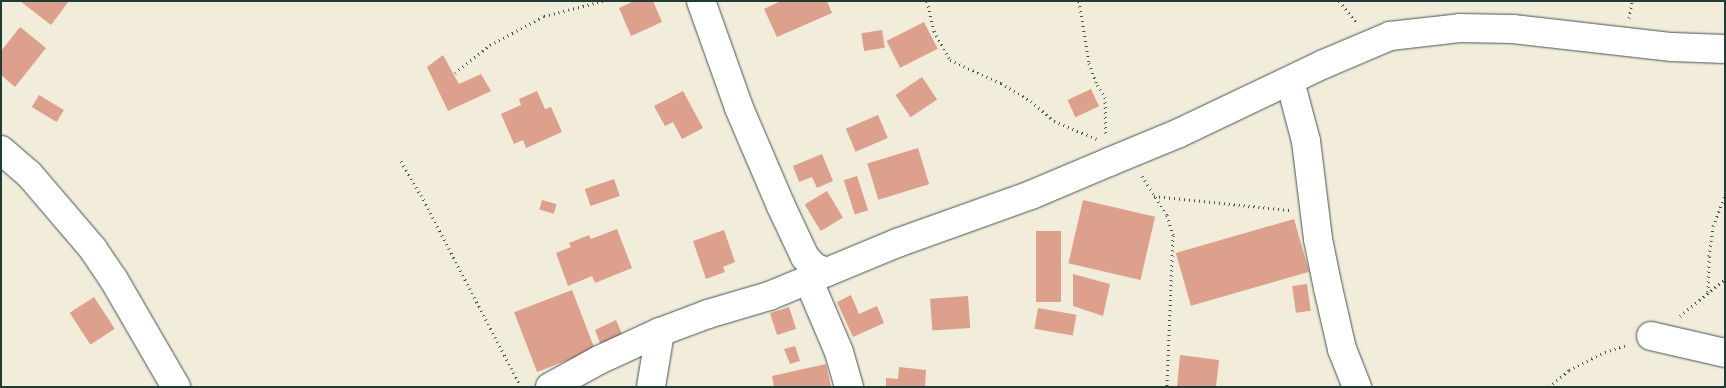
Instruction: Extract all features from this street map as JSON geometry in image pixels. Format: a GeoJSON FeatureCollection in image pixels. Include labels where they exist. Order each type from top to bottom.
{"type":"FeatureCollection","features":[{"type":"Feature","properties":{"kind":"street"},"geometry":{"type":"LineString","coordinates":[[701,1],[739,108],[781,206],[805,257],[814,267],[818,276],[849,387]]}},
{"type":"Feature","properties":{"kind":"street"},"geometry":{"type":"LineString","coordinates":[[550,387],[599,360],[660,332],[708,314],[769,296],[897,243],[1031,195],[1112,154],[1177,134],[1390,36],[1460,28],[1513,29],[1672,47],[1725,49]]}},
{"type":"Feature","properties":{"kind":"street"},"geometry":{"type":"LineString","coordinates":[[1290,81],[1306,142],[1318,239],[1342,349],[1357,387]]}},
{"type":"Feature","properties":{"kind":"street"},"geometry":{"type":"LineString","coordinates":[[1,150],[29,174],[94,249],[176,387]]}},
{"type":"Feature","properties":{"kind":"street"},"geometry":{"type":"LineString","coordinates":[[651,387],[660,332]]}},
{"type":"Feature","properties":{"kind":"street"},"geometry":{"type":"LineString","coordinates":[[1651,336],[1725,353]]}},
{"type":"Feature","properties":{"kind":"path"},"geometry":{"type":"LineString","coordinates":[[455,73],[490,45],[544,16],[603,1]]}},
{"type":"Feature","properties":{"kind":"path"},"geometry":{"type":"LineString","coordinates":[[927,1],[934,31],[950,60],[1001,83],[1031,100],[1054,121],[1112,154],[1154,196],[1167,215],[1173,235],[1167,387]]}},
{"type":"Feature","properties":{"kind":"path"},"geometry":{"type":"LineString","coordinates":[[1079,1],[1089,63],[1097,85],[1105,97],[1112,154]]}},
{"type":"Feature","properties":{"kind":"path"},"geometry":{"type":"LineString","coordinates":[[401,161],[422,195],[521,387]]}},
{"type":"Feature","properties":{"kind":"path"},"geometry":{"type":"LineString","coordinates":[[1154,196],[1288,210],[1318,239]]}},
{"type":"Feature","properties":{"kind":"path"},"geometry":{"type":"LineString","coordinates":[[1708,292],[1709,256],[1713,226],[1725,196]]}},
{"type":"Feature","properties":{"kind":"building"},"geometry":{"type":"Polygon","coordinates":[[[20,1],[69,1],[51,25],[20,1]]]}},
{"type":"Feature","properties":{"kind":"building"},"geometry":{"type":"Polygon","coordinates":[[[634,1],[653,1],[662,22],[631,36],[619,8],[634,1]]]}},
{"type":"Feature","properties":{"kind":"building"},"geometry":{"type":"Polygon","coordinates":[[[781,1],[827,1],[832,13],[777,37],[764,9],[781,1]]]}},
{"type":"Feature","properties":{"kind":"building"},"geometry":{"type":"Polygon","coordinates":[[[924,22],[938,49],[900,68],[887,41],[924,22]]]}},
{"type":"Feature","properties":{"kind":"building"},"geometry":{"type":"Polygon","coordinates":[[[20,27],[46,48],[15,87],[1,75],[1,51],[20,27]]]}},
{"type":"Feature","properties":{"kind":"building"},"geometry":{"type":"Polygon","coordinates":[[[882,30],[885,48],[864,51],[861,33],[882,30]]]}},
{"type":"Feature","properties":{"kind":"building"},"geometry":{"type":"Polygon","coordinates":[[[443,55],[459,84],[481,74],[491,91],[448,111],[427,67],[443,55]]]}},
{"type":"Feature","properties":{"kind":"building"},"geometry":{"type":"Polygon","coordinates":[[[922,77],[937,99],[911,117],[895,95],[922,77]]]}},
{"type":"Feature","properties":{"kind":"building"},"geometry":{"type":"Polygon","coordinates":[[[1091,89],[1099,106],[1075,117],[1067,100],[1091,89]]]}},
{"type":"Feature","properties":{"kind":"building"},"geometry":{"type":"Polygon","coordinates":[[[537,91],[545,109],[551,107],[562,132],[526,148],[523,140],[514,144],[501,114],[521,105],[519,99],[537,91]]]}},
{"type":"Feature","properties":{"kind":"building"},"geometry":{"type":"Polygon","coordinates":[[[683,91],[703,128],[682,139],[673,122],[665,126],[654,106],[683,91]]]}},
{"type":"Feature","properties":{"kind":"building"},"geometry":{"type":"Polygon","coordinates":[[[39,95],[64,110],[57,122],[32,107],[39,95]]]}},
{"type":"Feature","properties":{"kind":"building"},"geometry":{"type":"Polygon","coordinates":[[[878,115],[888,138],[856,152],[846,129],[878,115]]]}},
{"type":"Feature","properties":{"kind":"building"},"geometry":{"type":"Polygon","coordinates":[[[918,148],[929,184],[878,200],[867,163],[918,148]]]}},
{"type":"Feature","properties":{"kind":"building"},"geometry":{"type":"Polygon","coordinates":[[[822,154],[833,181],[817,188],[812,177],[799,182],[793,166],[822,154]]]}},
{"type":"Feature","properties":{"kind":"building"},"geometry":{"type":"Polygon","coordinates":[[[857,176],[868,210],[855,215],[844,180],[857,176]]]}},
{"type":"Feature","properties":{"kind":"building"},"geometry":{"type":"Polygon","coordinates":[[[614,179],[620,196],[591,206],[585,189],[614,179]]]}},
{"type":"Feature","properties":{"kind":"building"},"geometry":{"type":"Polygon","coordinates":[[[827,191],[843,218],[821,231],[805,204],[827,191]]]}},
{"type":"Feature","properties":{"kind":"building"},"geometry":{"type":"Polygon","coordinates":[[[542,200],[556,204],[554,214],[539,210],[542,200]]]}},
{"type":"Feature","properties":{"kind":"building"},"geometry":{"type":"Polygon","coordinates":[[[1083,200],[1155,217],[1140,280],[1068,263],[1083,200]]]}},
{"type":"Feature","properties":{"kind":"building"},"geometry":{"type":"Polygon","coordinates":[[[1294,219],[1309,272],[1191,306],[1176,253],[1294,219]]]}},
{"type":"Feature","properties":{"kind":"building"},"geometry":{"type":"Polygon","coordinates":[[[617,229],[632,268],[595,283],[592,276],[568,286],[556,253],[571,247],[569,243],[589,235],[591,239],[617,229]]]}},
{"type":"Feature","properties":{"kind":"building"},"geometry":{"type":"Polygon","coordinates":[[[724,230],[735,262],[723,267],[725,272],[706,279],[693,241],[724,230]]]}},
{"type":"Feature","properties":{"kind":"building"},"geometry":{"type":"Polygon","coordinates":[[[1036,231],[1061,231],[1061,302],[1036,302],[1036,231]]]}},
{"type":"Feature","properties":{"kind":"building"},"geometry":{"type":"Polygon","coordinates":[[[1073,274],[1110,284],[1103,316],[1073,306],[1073,274]]]}},
{"type":"Feature","properties":{"kind":"building"},"geometry":{"type":"Polygon","coordinates":[[[1307,284],[1311,311],[1296,313],[1292,286],[1307,284]]]}},
{"type":"Feature","properties":{"kind":"building"},"geometry":{"type":"Polygon","coordinates":[[[572,290],[595,350],[537,372],[514,312],[572,290]]]}},
{"type":"Feature","properties":{"kind":"building"},"geometry":{"type":"Polygon","coordinates":[[[851,295],[859,314],[877,306],[884,323],[853,337],[837,302],[851,295]]]}},
{"type":"Feature","properties":{"kind":"building"},"geometry":{"type":"Polygon","coordinates":[[[968,296],[970,328],[932,331],[930,299],[968,296]]]}},
{"type":"Feature","properties":{"kind":"building"},"geometry":{"type":"Polygon","coordinates":[[[94,297],[115,329],[90,345],[70,313],[94,297]]]}},
{"type":"Feature","properties":{"kind":"building"},"geometry":{"type":"Polygon","coordinates":[[[789,307],[796,329],[777,335],[770,313],[789,307]]]}},
{"type":"Feature","properties":{"kind":"building"},"geometry":{"type":"Polygon","coordinates":[[[1038,308],[1076,315],[1073,335],[1034,329],[1038,308]]]}},
{"type":"Feature","properties":{"kind":"building"},"geometry":{"type":"Polygon","coordinates":[[[616,320],[625,341],[604,353],[595,330],[616,320]]]}},
{"type":"Feature","properties":{"kind":"building"},"geometry":{"type":"Polygon","coordinates":[[[795,346],[800,361],[790,364],[784,349],[795,346]]]}},
{"type":"Feature","properties":{"kind":"building"},"geometry":{"type":"Polygon","coordinates":[[[1180,355],[1219,360],[1216,387],[1177,387],[1180,355]]]}},
{"type":"Feature","properties":{"kind":"building"},"geometry":{"type":"Polygon","coordinates":[[[826,364],[831,387],[774,387],[772,376],[826,364]]]}},
{"type":"Feature","properties":{"kind":"building"},"geometry":{"type":"Polygon","coordinates":[[[899,367],[926,370],[925,387],[886,387],[886,378],[898,379],[899,367]]]}}]}
